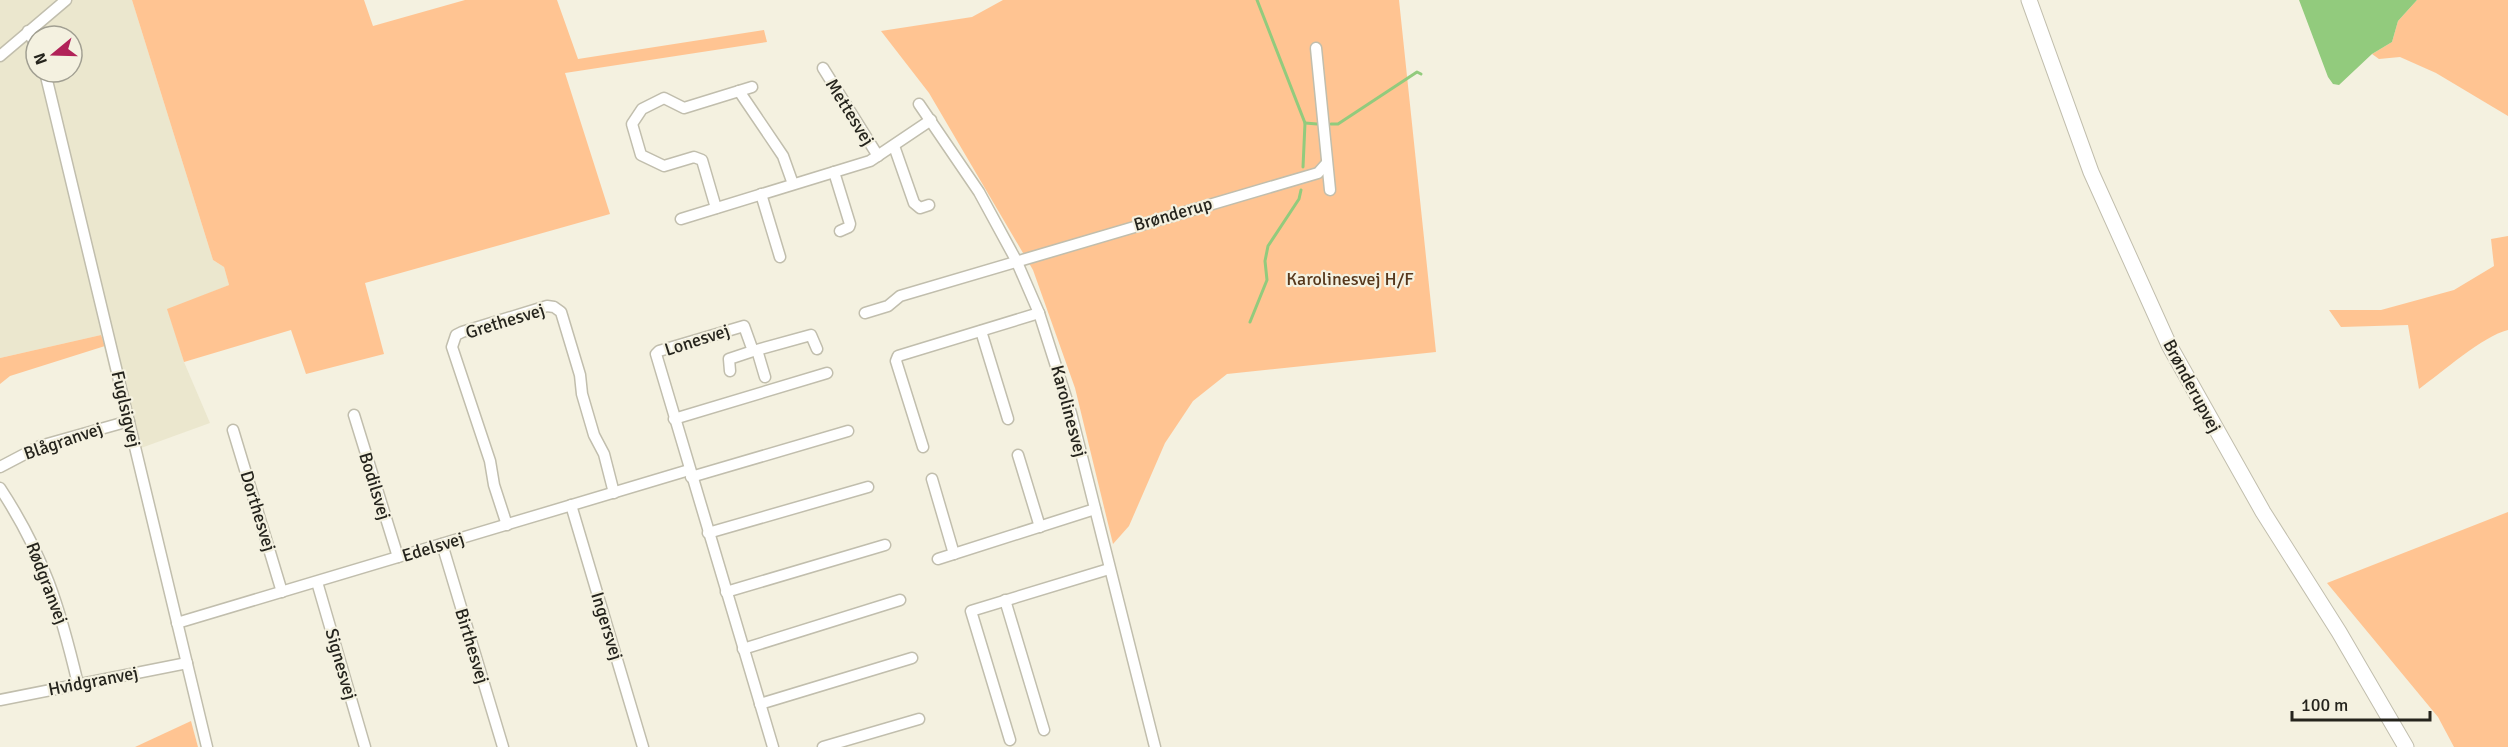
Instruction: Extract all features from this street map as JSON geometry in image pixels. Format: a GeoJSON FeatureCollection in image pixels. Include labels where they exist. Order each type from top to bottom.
{"type":"FeatureCollection","features":[{"type":"Feature","properties":{"kind":"street"},"geometry":{"type":"LineString","coordinates":[[37,24],[66,0]]}},
{"type":"Feature","properties":{"kind":"street","name":"Brønderupvej"},"geometry":{"type":"LineString","coordinates":[[2029,0],[2091,172],[2169,345],[2263,512],[2339,632],[2406,747]]}},
{"type":"Feature","properties":{"kind":"street"},"geometry":{"type":"LineString","coordinates":[[0,56],[24,35]]}},
{"type":"Feature","properties":{"kind":"street"},"geometry":{"type":"LineString","coordinates":[[1316,48],[1330,190]]}},
{"type":"Feature","properties":{"kind":"street","name":"Mettesvej"},"geometry":{"type":"LineString","coordinates":[[823,68],[878,156]]}},
{"type":"Feature","properties":{"kind":"street","name":"Fuglsigvej"},"geometry":{"type":"LineString","coordinates":[[48,84],[207,747]]}},
{"type":"Feature","properties":{"kind":"street"},"geometry":{"type":"LineString","coordinates":[[716,208],[702,160],[694,157],[662,165],[639,153],[632,126],[639,112],[664,98],[684,108],[752,87]]}},
{"type":"Feature","properties":{"kind":"street"},"geometry":{"type":"LineString","coordinates":[[738,91],[783,156],[793,184]]}},
{"type":"Feature","properties":{"kind":"street","name":"Karolinesvej"},"geometry":{"type":"LineString","coordinates":[[919,104],[979,192],[1016,260],[1040,313],[1071,412],[1155,747]]}},
{"type":"Feature","properties":{"kind":"street","name":"Mettesvej"},"geometry":{"type":"LineString","coordinates":[[681,219],[834,172],[878,156],[931,120]]}},
{"type":"Feature","properties":{"kind":"street","name":"Mettesvej"},"geometry":{"type":"LineString","coordinates":[[894,146],[914,203],[920,208],[929,205]]}},
{"type":"Feature","properties":{"kind":"street","name":"Brønderup"},"geometry":{"type":"LineString","coordinates":[[1016,260],[1318,173],[1326,164]]}},
{"type":"Feature","properties":{"kind":"street"},"geometry":{"type":"LineString","coordinates":[[834,172],[850,224],[848,228],[840,231]]}},
{"type":"Feature","properties":{"kind":"street"},"geometry":{"type":"LineString","coordinates":[[761,194],[780,256]]}},
{"type":"Feature","properties":{"kind":"street"},"geometry":{"type":"LineString","coordinates":[[865,313],[888,306],[900,297],[1016,260]]}},
{"type":"Feature","properties":{"kind":"street","name":"Grethesvej"},"geometry":{"type":"LineString","coordinates":[[507,525],[487,452],[452,347],[453,341],[462,332],[547,306],[554,307],[561,312],[580,375],[582,394],[594,435],[604,454],[614,493]]}},
{"type":"Feature","properties":{"kind":"street"},"geometry":{"type":"LineString","coordinates":[[923,447],[897,357],[1040,313]]}},
{"type":"Feature","properties":{"kind":"street","name":"Lonesvej"},"geometry":{"type":"LineString","coordinates":[[765,377],[747,331],[741,326],[657,352],[656,359],[772,747]]}},
{"type":"Feature","properties":{"kind":"street"},"geometry":{"type":"LineString","coordinates":[[981,331],[1008,419]]}},
{"type":"Feature","properties":{"kind":"street","name":"Lonesvej"},"geometry":{"type":"LineString","coordinates":[[730,371],[729,359],[810,335],[817,349]]}},
{"type":"Feature","properties":{"kind":"street"},"geometry":{"type":"LineString","coordinates":[[674,419],[827,373]]}},
{"type":"Feature","properties":{"kind":"street","name":"Bodilsvej"},"geometry":{"type":"LineString","coordinates":[[354,415],[398,557]]}},
{"type":"Feature","properties":{"kind":"street","name":"Blågranvej"},"geometry":{"type":"LineString","coordinates":[[0,467],[58,439],[129,421]]}},
{"type":"Feature","properties":{"kind":"street","name":"Dorthesvej"},"geometry":{"type":"LineString","coordinates":[[233,430],[282,592]]}},
{"type":"Feature","properties":{"kind":"street"},"geometry":{"type":"LineString","coordinates":[[690,473],[848,431]]}},
{"type":"Feature","properties":{"kind":"street"},"geometry":{"type":"LineString","coordinates":[[1018,455],[1040,527]]}},
{"type":"Feature","properties":{"kind":"street","name":"Edelsvej"},"geometry":{"type":"LineString","coordinates":[[177,623],[571,505],[690,473]]}},
{"type":"Feature","properties":{"kind":"street"},"geometry":{"type":"LineString","coordinates":[[932,479],[954,554]]}},
{"type":"Feature","properties":{"kind":"street"},"geometry":{"type":"LineString","coordinates":[[708,534],[868,487]]}},
{"type":"Feature","properties":{"kind":"street","name":"Rødgranvej"},"geometry":{"type":"LineString","coordinates":[[0,488],[38,551],[51,584],[78,684]]}},
{"type":"Feature","properties":{"kind":"street","name":"Ingersvej"},"geometry":{"type":"LineString","coordinates":[[571,505],[643,747]]}},
{"type":"Feature","properties":{"kind":"street"},"geometry":{"type":"LineString","coordinates":[[938,559],[1095,509]]}},
{"type":"Feature","properties":{"kind":"street","name":"Birthesvej"},"geometry":{"type":"LineString","coordinates":[[442,544],[503,747]]}},
{"type":"Feature","properties":{"kind":"street"},"geometry":{"type":"LineString","coordinates":[[726,592],[885,545]]}},
{"type":"Feature","properties":{"kind":"street"},"geometry":{"type":"LineString","coordinates":[[1010,740],[971,612],[1109,569]]}},
{"type":"Feature","properties":{"kind":"street","name":"Signesvej"},"geometry":{"type":"LineString","coordinates":[[317,582],[364,747]]}},
{"type":"Feature","properties":{"kind":"street"},"geometry":{"type":"LineString","coordinates":[[743,649],[900,600]]}},
{"type":"Feature","properties":{"kind":"street"},"geometry":{"type":"LineString","coordinates":[[1005,600],[1044,730]]}},
{"type":"Feature","properties":{"kind":"street"},"geometry":{"type":"LineString","coordinates":[[760,704],[912,658]]}},
{"type":"Feature","properties":{"kind":"street","name":"Hvidgranvej"},"geometry":{"type":"LineString","coordinates":[[0,700],[187,663]]}},
{"type":"Feature","properties":{"kind":"street"},"geometry":{"type":"LineString","coordinates":[[823,747],[919,719]]}},
{"type":"Feature","properties":{"kind":"shaded area"},"geometry":{"type":"Polygon","coordinates":[[[0,0],[132,0],[213,260],[224,267],[229,285],[168,310],[184,362],[210,423],[130,452],[101,335],[0,358],[0,0]]]}},
{"type":"Feature","properties":{"kind":"shaded area"},"geometry":{"type":"Polygon","coordinates":[[[2299,0],[2417,0],[2398,21],[2392,42],[2372,54],[2339,85],[2333,84],[2328,77],[2299,0]]]}},
{"type":"Feature","properties":{"kind":"green space"},"geometry":{"type":"Polygon","coordinates":[[[132,0],[364,0],[373,26],[465,0],[557,0],[578,59],[764,30],[767,42],[565,73],[610,214],[365,283],[384,354],[306,374],[291,330],[184,362],[167,309],[229,285],[224,267],[213,260],[132,0]]]}},
{"type":"Feature","properties":{"kind":"green space","name":"Karolinesvej H/F"},"geometry":{"type":"Polygon","coordinates":[[[1003,0],[1399,0],[1436,352],[1227,374],[1193,401],[1165,443],[1129,526],[1113,544],[1075,388],[1033,270],[929,93],[881,31],[972,17],[1003,0]]]}},
{"type":"Feature","properties":{"kind":"green space"},"geometry":{"type":"Polygon","coordinates":[[[2417,0],[2508,0],[2508,116],[2436,73],[2400,57],[2379,59],[2372,54],[2392,42],[2398,21],[2417,0]]]}},
{"type":"Feature","properties":{"kind":"green space"},"geometry":{"type":"Polygon","coordinates":[[[2508,236],[2508,330],[2475,347],[2419,389],[2408,325],[2341,327],[2329,310],[2381,310],[2454,290],[2494,266],[2491,239],[2508,236]]]}},
{"type":"Feature","properties":{"kind":"green space"},"geometry":{"type":"Polygon","coordinates":[[[101,335],[105,346],[10,376],[0,384],[0,358],[101,335]]]}},
{"type":"Feature","properties":{"kind":"green space"},"geometry":{"type":"Polygon","coordinates":[[[2508,512],[2508,747],[2454,747],[2438,717],[2327,583],[2508,512]]]}},
{"type":"Feature","properties":{"kind":"green space"},"geometry":{"type":"Polygon","coordinates":[[[191,721],[198,747],[135,747],[191,721]]]}},
{"type":"Feature","properties":{"kind":"waterway"},"geometry":{"type":"LineString","coordinates":[[1257,0],[1305,123],[1303,167]]}},
{"type":"Feature","properties":{"kind":"waterway"},"geometry":{"type":"LineString","coordinates":[[1331,124],[1338,124],[1417,72],[1421,74]]}},
{"type":"Feature","properties":{"kind":"waterway"},"geometry":{"type":"LineString","coordinates":[[1305,123],[1317,124]]}},
{"type":"Feature","properties":{"kind":"waterway"},"geometry":{"type":"LineString","coordinates":[[1250,322],[1267,280],[1265,261],[1268,246],[1299,199],[1301,190]]}}]}
